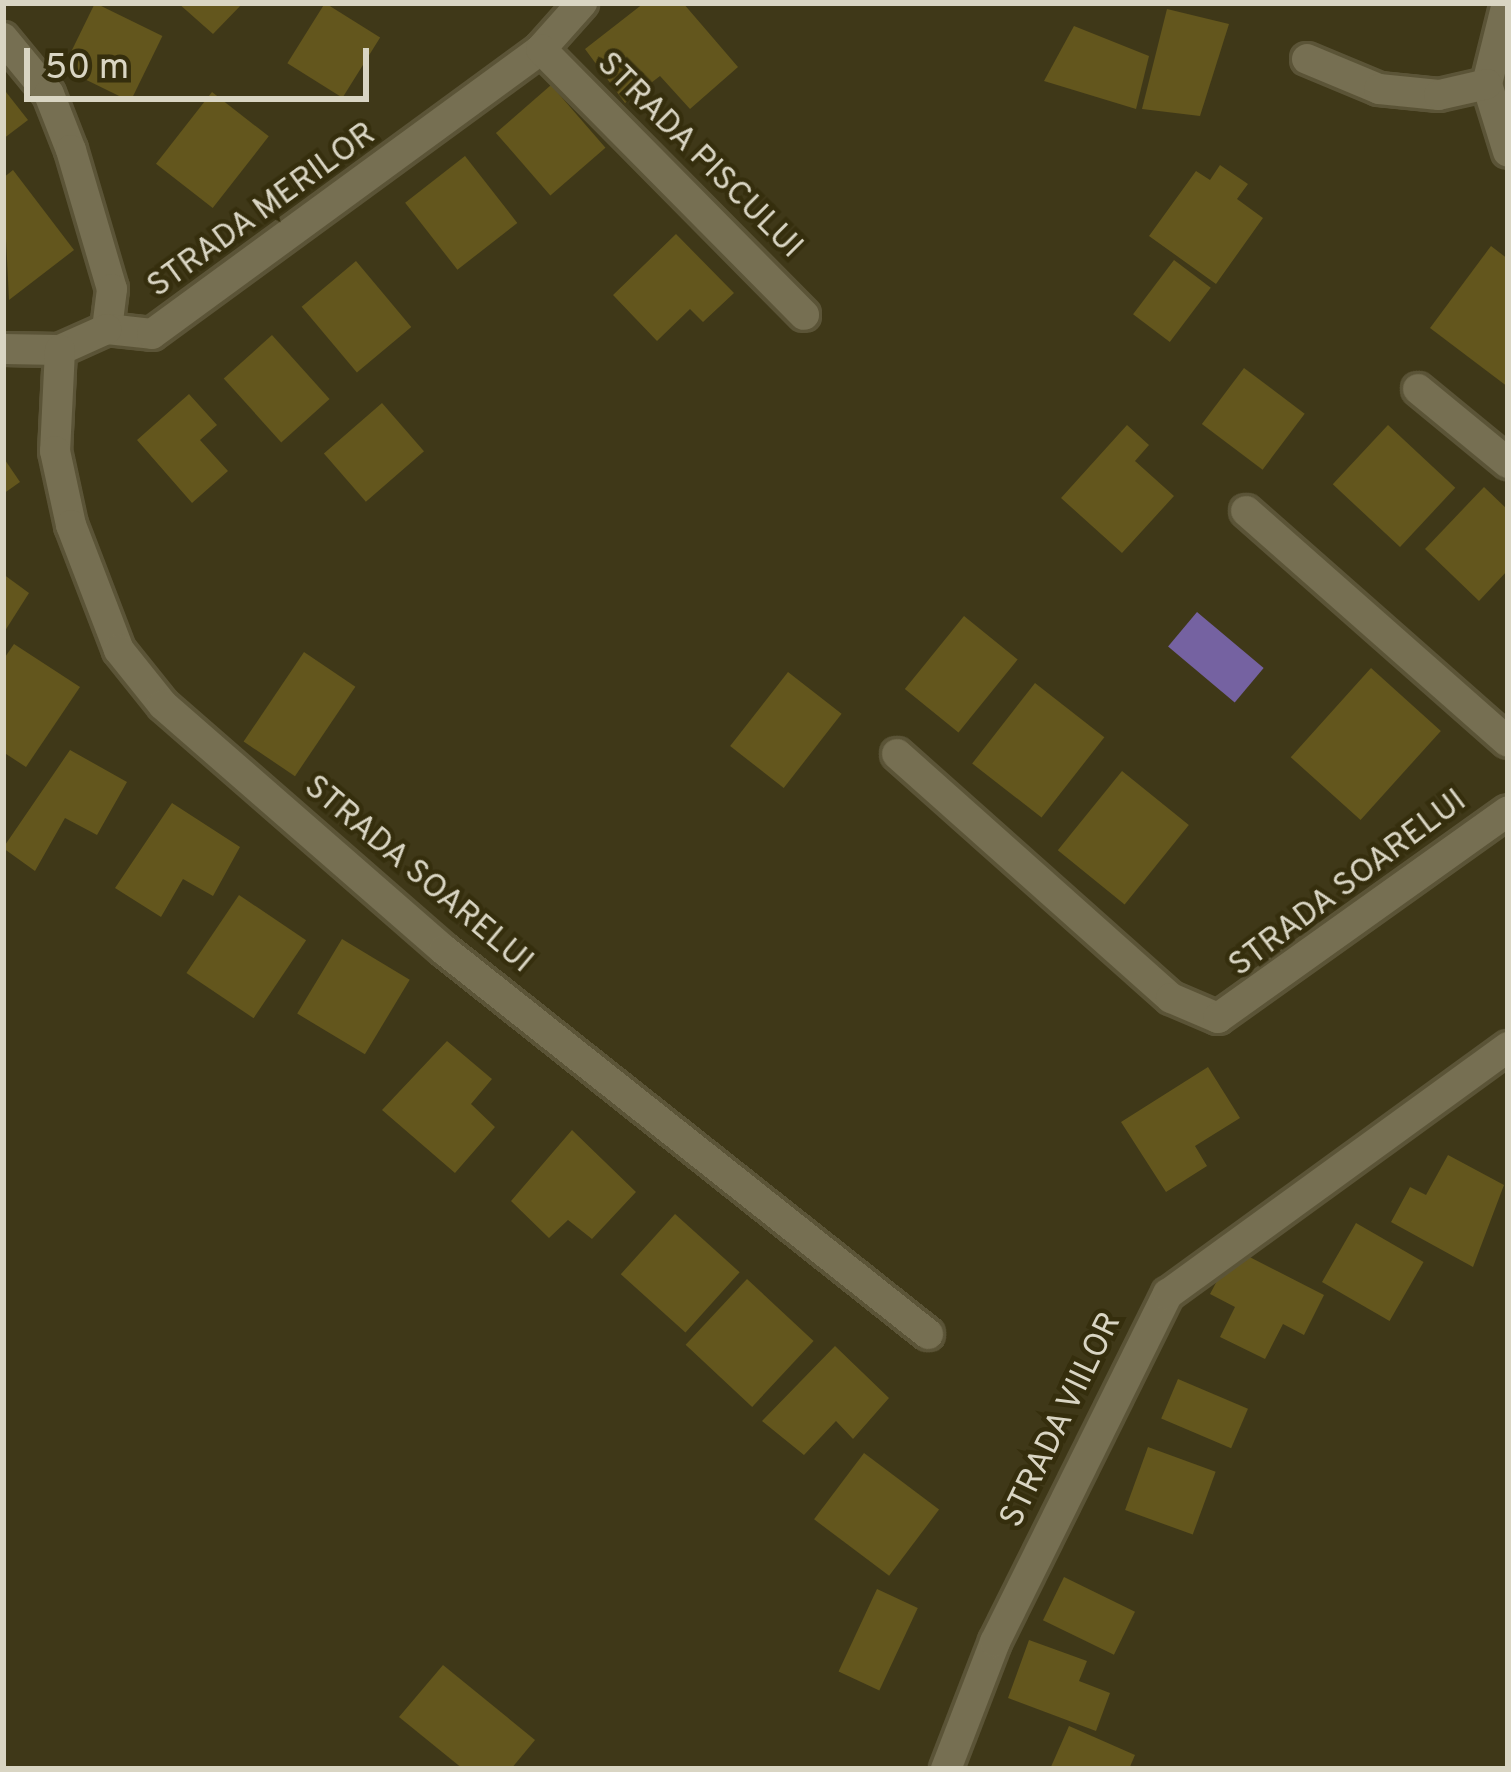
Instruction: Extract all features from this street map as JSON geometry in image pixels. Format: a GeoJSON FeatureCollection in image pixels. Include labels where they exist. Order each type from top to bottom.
{"type":"FeatureCollection","features":[{"type":"Feature","properties":{"kind":"street","name":"STRADA MERILOR"},"geometry":{"type":"LineString","coordinates":[[3,38],[49,94],[71,150],[112,289],[107,329],[177,324],[541,49],[582,3]]}},
{"type":"Feature","properties":{"kind":"street"},"geometry":{"type":"LineString","coordinates":[[1507,3],[1487,84],[1508,152]]}},
{"type":"Feature","properties":{"kind":"street","name":"STRADA PISCULUI"},"geometry":{"type":"LineString","coordinates":[[541,49],[804,315]]}},
{"type":"Feature","properties":{"kind":"street"},"geometry":{"type":"LineString","coordinates":[[1307,59],[1378,89],[1439,95],[1487,84]]}},
{"type":"Feature","properties":{"kind":"street"},"geometry":{"type":"LineString","coordinates":[[3,350],[60,350],[107,329]]}},
{"type":"Feature","properties":{"kind":"street","name":"STRADA SOARELUI"},"geometry":{"type":"LineString","coordinates":[[60,350],[55,451],[71,525],[119,650],[164,705],[444,950],[928,1334]]}},
{"type":"Feature","properties":{"kind":"street"},"geometry":{"type":"LineString","coordinates":[[1418,389],[1508,463]]}},
{"type":"Feature","properties":{"kind":"street"},"geometry":{"type":"LineString","coordinates":[[1246,511],[1508,742]]}},
{"type":"Feature","properties":{"kind":"street","name":"STRADA SOARELUI"},"geometry":{"type":"LineString","coordinates":[[896,754],[1171,998],[1218,1018],[1508,811]]}},
{"type":"Feature","properties":{"kind":"street","name":"STRADA VIILOR"},"geometry":{"type":"LineString","coordinates":[[946,1769],[995,1642],[1168,1294],[1508,1047]]}},
{"type":"Feature","properties":{"kind":"shaded area"},"geometry":{"type":"Polygon","coordinates":[[[1197,612],[1264,668],[1235,702],[1168,646],[1197,612]]]}},
{"type":"Feature","properties":{"kind":"building"},"geometry":{"type":"Polygon","coordinates":[[[95,3],[162,36],[130,101],[63,69],[95,3]]]}},
{"type":"Feature","properties":{"kind":"building"},"geometry":{"type":"Polygon","coordinates":[[[178,3],[243,3],[213,34],[178,3]]]}},
{"type":"Feature","properties":{"kind":"building"},"geometry":{"type":"Polygon","coordinates":[[[325,3],[380,37],[342,98],[287,63],[325,3]]]}},
{"type":"Feature","properties":{"kind":"building"},"geometry":{"type":"Polygon","coordinates":[[[644,3],[683,3],[738,67],[690,109],[660,76],[625,103],[585,49],[644,3]]]}},
{"type":"Feature","properties":{"kind":"building"},"geometry":{"type":"Polygon","coordinates":[[[1167,9],[1229,24],[1200,116],[1142,109],[1167,9]]]}},
{"type":"Feature","properties":{"kind":"building"},"geometry":{"type":"Polygon","coordinates":[[[1074,26],[1149,56],[1136,109],[1044,81],[1074,26]]]}},
{"type":"Feature","properties":{"kind":"building"},"geometry":{"type":"Polygon","coordinates":[[[551,85],[605,148],[550,196],[496,133],[551,85]]]}},
{"type":"Feature","properties":{"kind":"building"},"geometry":{"type":"Polygon","coordinates":[[[212,92],[269,136],[213,208],[156,164],[212,92]]]}},
{"type":"Feature","properties":{"kind":"building"},"geometry":{"type":"Polygon","coordinates":[[[3,94],[28,120],[3,139],[3,94]]]}},
{"type":"Feature","properties":{"kind":"building"},"geometry":{"type":"Polygon","coordinates":[[[465,156],[517,223],[457,270],[405,203],[465,156]]]}},
{"type":"Feature","properties":{"kind":"building"},"geometry":{"type":"Polygon","coordinates":[[[1220,165],[1248,184],[1237,199],[1263,218],[1216,284],[1149,236],[1196,171],[1210,180],[1220,165]]]}},
{"type":"Feature","properties":{"kind":"building"},"geometry":{"type":"Polygon","coordinates":[[[13,170],[74,250],[9,300],[3,178],[13,170]]]}},
{"type":"Feature","properties":{"kind":"building"},"geometry":{"type":"Polygon","coordinates":[[[676,234],[734,293],[703,322],[690,309],[657,341],[613,295],[676,234]]]}},
{"type":"Feature","properties":{"kind":"building"},"geometry":{"type":"Polygon","coordinates":[[[1491,246],[1508,259],[1508,387],[1430,328],[1491,246]]]}},
{"type":"Feature","properties":{"kind":"building"},"geometry":{"type":"Polygon","coordinates":[[[1174,260],[1211,288],[1170,342],[1133,314],[1174,260]]]}},
{"type":"Feature","properties":{"kind":"building"},"geometry":{"type":"Polygon","coordinates":[[[356,261],[411,327],[357,373],[302,307],[356,261]]]}},
{"type":"Feature","properties":{"kind":"building"},"geometry":{"type":"Polygon","coordinates":[[[272,335],[330,399],[281,442],[224,378],[272,335]]]}},
{"type":"Feature","properties":{"kind":"building"},"geometry":{"type":"Polygon","coordinates":[[[1244,368],[1305,414],[1263,470],[1202,424],[1244,368]]]}},
{"type":"Feature","properties":{"kind":"building"},"geometry":{"type":"Polygon","coordinates":[[[189,394],[217,425],[200,440],[228,471],[192,503],[137,440],[189,394]]]}},
{"type":"Feature","properties":{"kind":"building"},"geometry":{"type":"Polygon","coordinates":[[[382,403],[424,451],[366,502],[324,454],[382,403]]]}},
{"type":"Feature","properties":{"kind":"building"},"geometry":{"type":"Polygon","coordinates":[[[1127,425],[1149,445],[1135,461],[1174,496],[1122,553],[1061,498],[1127,425]]]}},
{"type":"Feature","properties":{"kind":"building"},"geometry":{"type":"Polygon","coordinates":[[[1388,425],[1455,488],[1400,547],[1333,484],[1388,425]]]}},
{"type":"Feature","properties":{"kind":"building"},"geometry":{"type":"Polygon","coordinates":[[[3,457],[20,482],[3,494],[3,457]]]}},
{"type":"Feature","properties":{"kind":"building"},"geometry":{"type":"Polygon","coordinates":[[[1484,487],[1508,510],[1508,570],[1479,601],[1425,549],[1484,487]]]}},
{"type":"Feature","properties":{"kind":"building"},"geometry":{"type":"Polygon","coordinates":[[[3,574],[29,593],[3,634],[3,574]]]}},
{"type":"Feature","properties":{"kind":"building"},"geometry":{"type":"Polygon","coordinates":[[[964,616],[1018,659],[958,732],[905,689],[964,616]]]}},
{"type":"Feature","properties":{"kind":"building"},"geometry":{"type":"Polygon","coordinates":[[[14,644],[80,687],[26,767],[3,752],[3,660],[14,644]]]}},
{"type":"Feature","properties":{"kind":"building"},"geometry":{"type":"Polygon","coordinates":[[[304,652],[355,687],[295,776],[244,742],[304,652]]]}},
{"type":"Feature","properties":{"kind":"building"},"geometry":{"type":"Polygon","coordinates":[[[1371,668],[1441,731],[1361,820],[1291,757],[1371,668]]]}},
{"type":"Feature","properties":{"kind":"building"},"geometry":{"type":"Polygon","coordinates":[[[788,672],[842,714],[784,788],[730,746],[788,672]]]}},
{"type":"Feature","properties":{"kind":"building"},"geometry":{"type":"Polygon","coordinates":[[[1035,683],[1104,737],[1042,818],[972,763],[1035,683]]]}},
{"type":"Feature","properties":{"kind":"building"},"geometry":{"type":"Polygon","coordinates":[[[70,750],[127,782],[97,835],[65,818],[35,871],[3,848],[70,750]]]}},
{"type":"Feature","properties":{"kind":"building"},"geometry":{"type":"Polygon","coordinates":[[[1122,771],[1189,825],[1125,904],[1058,850],[1122,771]]]}},
{"type":"Feature","properties":{"kind":"building"},"geometry":{"type":"Polygon","coordinates":[[[172,803],[240,847],[213,896],[183,879],[161,917],[115,888],[172,803]]]}},
{"type":"Feature","properties":{"kind":"building"},"geometry":{"type":"Polygon","coordinates":[[[239,895],[306,940],[254,1018],[186,973],[239,895]]]}},
{"type":"Feature","properties":{"kind":"building"},"geometry":{"type":"Polygon","coordinates":[[[342,939],[410,980],[365,1054],[297,1014],[342,939]]]}},
{"type":"Feature","properties":{"kind":"building"},"geometry":{"type":"Polygon","coordinates":[[[447,1041],[492,1079],[471,1104],[495,1127],[455,1173],[382,1110],[447,1041]]]}},
{"type":"Feature","properties":{"kind":"building"},"geometry":{"type":"Polygon","coordinates":[[[1208,1067],[1240,1118],[1195,1146],[1207,1166],[1166,1192],[1121,1122],[1208,1067]]]}},
{"type":"Feature","properties":{"kind":"building"},"geometry":{"type":"Polygon","coordinates":[[[572,1130],[636,1192],[592,1239],[568,1220],[549,1238],[511,1201],[572,1130]]]}},
{"type":"Feature","properties":{"kind":"building"},"geometry":{"type":"Polygon","coordinates":[[[1448,1155],[1504,1185],[1473,1267],[1391,1222],[1410,1187],[1426,1195],[1448,1155]]]}},
{"type":"Feature","properties":{"kind":"building"},"geometry":{"type":"Polygon","coordinates":[[[675,1214],[740,1272],[685,1332],[621,1274],[675,1214]]]}},
{"type":"Feature","properties":{"kind":"building"},"geometry":{"type":"Polygon","coordinates":[[[1356,1223],[1424,1262],[1390,1321],[1322,1282],[1356,1223]]]}},
{"type":"Feature","properties":{"kind":"building"},"geometry":{"type":"Polygon","coordinates":[[[1234,1249],[1324,1295],[1304,1335],[1283,1324],[1265,1359],[1220,1337],[1235,1307],[1210,1294],[1234,1249]]]}},
{"type":"Feature","properties":{"kind":"building"},"geometry":{"type":"Polygon","coordinates":[[[747,1279],[814,1341],[752,1407],[686,1345],[747,1279]]]}},
{"type":"Feature","properties":{"kind":"building"},"geometry":{"type":"Polygon","coordinates":[[[835,1346],[889,1398],[853,1439],[836,1421],[804,1455],[762,1421],[835,1346]]]}},
{"type":"Feature","properties":{"kind":"building"},"geometry":{"type":"Polygon","coordinates":[[[1178,1379],[1248,1409],[1231,1448],[1161,1419],[1178,1379]]]}},
{"type":"Feature","properties":{"kind":"building"},"geometry":{"type":"Polygon","coordinates":[[[1148,1447],[1216,1472],[1193,1535],[1125,1510],[1148,1447]]]}},
{"type":"Feature","properties":{"kind":"building"},"geometry":{"type":"Polygon","coordinates":[[[864,1453],[939,1510],[889,1576],[814,1519],[864,1453]]]}},
{"type":"Feature","properties":{"kind":"building"},"geometry":{"type":"Polygon","coordinates":[[[1064,1577],[1135,1612],[1114,1655],[1043,1620],[1064,1577]]]}},
{"type":"Feature","properties":{"kind":"building"},"geometry":{"type":"Polygon","coordinates":[[[877,1589],[918,1608],[879,1690],[839,1671],[877,1589]]]}},
{"type":"Feature","properties":{"kind":"building"},"geometry":{"type":"Polygon","coordinates":[[[1029,1640],[1087,1661],[1079,1681],[1110,1693],[1096,1731],[1008,1698],[1029,1640]]]}},
{"type":"Feature","properties":{"kind":"building"},"geometry":{"type":"Polygon","coordinates":[[[443,1665],[535,1740],[511,1769],[463,1769],[399,1717],[443,1665]]]}},
{"type":"Feature","properties":{"kind":"building"},"geometry":{"type":"Polygon","coordinates":[[[1069,1726],[1135,1755],[1129,1769],[1050,1769],[1069,1726]]]}}]}
